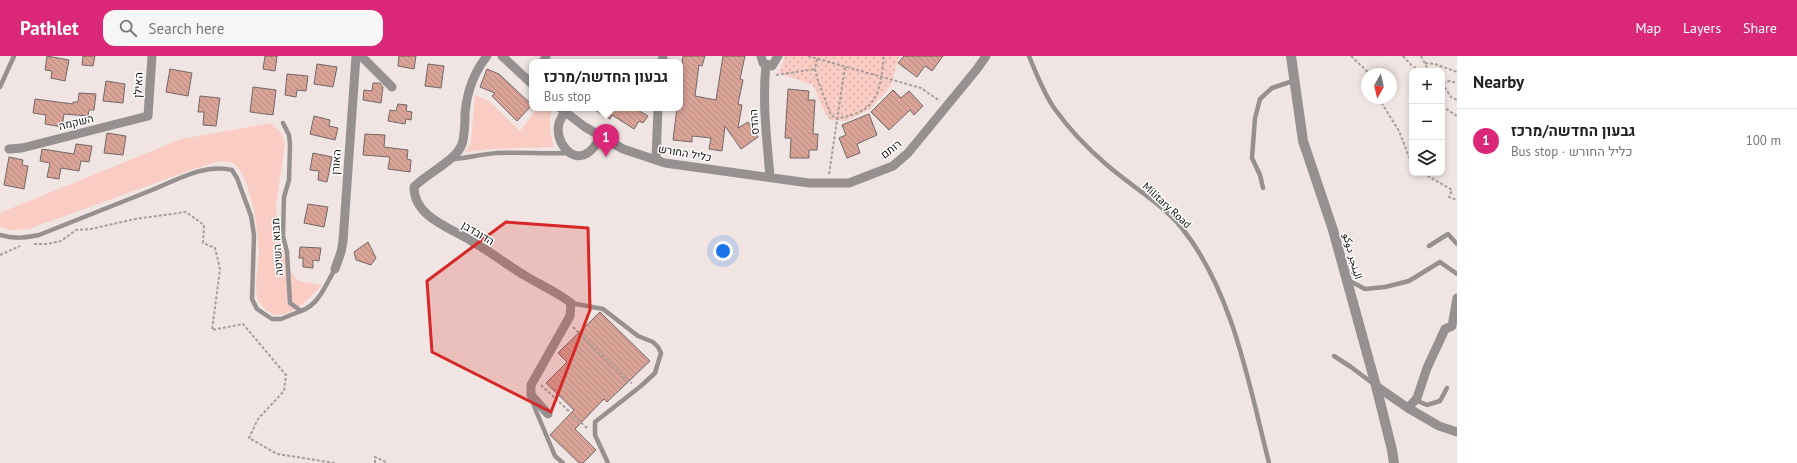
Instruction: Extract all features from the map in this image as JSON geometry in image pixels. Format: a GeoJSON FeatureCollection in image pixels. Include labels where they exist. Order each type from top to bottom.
{"type":"FeatureCollection","features":[{"type":"Feature","properties":{"kind":"street","name":"האילן"},"geometry":{"type":"LineString","coordinates":[[148,116],[152,56]]}},
{"type":"Feature","properties":{"kind":"street","name":"האורן"},"geometry":{"type":"LineString","coordinates":[[335,269],[343,241],[356,56]]}},
{"type":"Feature","properties":{"kind":"street"},"geometry":{"type":"LineString","coordinates":[[361,56],[392,87]]}},
{"type":"Feature","properties":{"kind":"street","name":"הדובדבן"},"geometry":{"type":"LineString","coordinates":[[487,56],[477,71],[468,97],[462,143],[458,152],[414,187],[416,201],[435,222],[462,235],[525,276],[571,303]]}},
{"type":"Feature","properties":{"kind":"street"},"geometry":{"type":"LineString","coordinates":[[502,56],[529,80]]}},
{"type":"Feature","properties":{"kind":"street"},"geometry":{"type":"LineString","coordinates":[[761,56],[763,63],[772,66],[778,56]]}},
{"type":"Feature","properties":{"kind":"street","name":"רותם"},"geometry":{"type":"LineString","coordinates":[[770,177],[809,183],[849,183],[893,166],[908,153],[977,70],[986,56]]}},
{"type":"Feature","properties":{"kind":"street","name":"البنجر دوكو"},"geometry":{"type":"LineString","coordinates":[[1290,56],[1303,140],[1333,230],[1376,386],[1394,463]]}},
{"type":"Feature","properties":{"kind":"street","name":"ההדס"},"geometry":{"type":"LineString","coordinates":[[766,65],[764,103],[770,177]]}},
{"type":"Feature","properties":{"kind":"street","name":"כליל החורש"},"geometry":{"type":"LineString","coordinates":[[562,111],[559,134],[561,145],[569,153]]}},
{"type":"Feature","properties":{"kind":"street","name":"כליל החורש"},"geometry":{"type":"LineString","coordinates":[[563,111],[601,137],[623,149],[656,160],[686,167],[770,177]]}},
{"type":"Feature","properties":{"kind":"street"},"geometry":{"type":"LineString","coordinates":[[656,160],[658,111]]}},
{"type":"Feature","properties":{"kind":"street","name":"השקמה"},"geometry":{"type":"LineString","coordinates":[[9,149],[22,148],[148,116]]}},
{"type":"Feature","properties":{"kind":"street"},"geometry":{"type":"LineString","coordinates":[[569,153],[579,155],[588,153],[601,137]]}},
{"type":"Feature","properties":{"kind":"street"},"geometry":{"type":"LineString","coordinates":[[1408,408],[1416,400],[1427,368],[1445,329],[1455,327],[1457,298]]}},
{"type":"Feature","properties":{"kind":"street"},"geometry":{"type":"LineString","coordinates":[[548,414],[531,395],[531,385],[567,322],[572,309],[571,303]]}},
{"type":"Feature","properties":{"kind":"street"},"geometry":{"type":"LineString","coordinates":[[1376,386],[1408,408],[1439,426],[1457,432]]}},
{"type":"Feature","properties":{"kind":"lane"},"geometry":{"type":"LineString","coordinates":[[0,87],[14,56]]}},
{"type":"Feature","properties":{"kind":"lane","name":"Military Road"},"geometry":{"type":"LineString","coordinates":[[1029,56],[1053,107],[1083,143],[1180,226],[1197,248],[1212,276],[1227,313],[1242,360],[1269,463]]}},
{"type":"Feature","properties":{"kind":"lane"},"geometry":{"type":"LineString","coordinates":[[1263,188],[1260,175],[1252,158],[1255,118],[1260,99],[1272,88],[1293,81]]}},
{"type":"Feature","properties":{"kind":"lane","name":"מבוא השיטה"},"geometry":{"type":"LineString","coordinates":[[283,123],[289,135],[290,144],[289,180],[284,197],[283,236],[287,252],[290,303],[301,311]]}},
{"type":"Feature","properties":{"kind":"lane"},"geometry":{"type":"LineString","coordinates":[[450,159],[470,158],[492,153],[569,153]]}},
{"type":"Feature","properties":{"kind":"lane"},"geometry":{"type":"LineString","coordinates":[[0,235],[12,238],[25,238],[39,234],[187,175],[213,169],[232,170],[237,178],[251,216],[254,235],[252,299],[257,309],[272,319],[281,319],[308,309],[315,303],[335,269]]}},
{"type":"Feature","properties":{"kind":"lane"},"geometry":{"type":"LineString","coordinates":[[1428,246],[1448,234],[1457,244]]}},
{"type":"Feature","properties":{"kind":"lane"},"geometry":{"type":"LineString","coordinates":[[1347,280],[1365,289],[1385,287],[1409,280],[1440,262],[1457,274]]}},
{"type":"Feature","properties":{"kind":"lane"},"geometry":{"type":"LineString","coordinates":[[571,303],[603,309],[638,336],[653,342],[661,353],[655,373],[641,386],[595,422],[595,435],[608,463]]}},
{"type":"Feature","properties":{"kind":"lane"},"geometry":{"type":"LineString","coordinates":[[1334,356],[1376,386]]}},
{"type":"Feature","properties":{"kind":"lane"},"geometry":{"type":"LineString","coordinates":[[1416,400],[1427,404],[1440,401],[1447,388]]}},
{"type":"Feature","properties":{"kind":"lane"},"geometry":{"type":"LineString","coordinates":[[531,395],[534,406],[555,456],[563,463]]}},
{"type":"Feature","properties":{"kind":"path"},"geometry":{"type":"LineString","coordinates":[[808,56],[921,88],[937,98],[945,108]]}},
{"type":"Feature","properties":{"kind":"path"},"geometry":{"type":"LineString","coordinates":[[837,119],[861,111],[868,107],[875,96],[881,77],[884,56]]}},
{"type":"Feature","properties":{"kind":"path"},"geometry":{"type":"LineString","coordinates":[[1351,56],[1364,68]]}},
{"type":"Feature","properties":{"kind":"path"},"geometry":{"type":"LineString","coordinates":[[1403,56],[1412,66],[1416,68]]}},
{"type":"Feature","properties":{"kind":"path"},"geometry":{"type":"LineString","coordinates":[[1422,56],[1428,68]]}},
{"type":"Feature","properties":{"kind":"path"},"geometry":{"type":"LineString","coordinates":[[817,59],[815,69],[816,78],[831,115],[837,119]]}},
{"type":"Feature","properties":{"kind":"path"},"geometry":{"type":"LineString","coordinates":[[1425,63],[1435,64],[1457,72]]}},
{"type":"Feature","properties":{"kind":"path"},"geometry":{"type":"LineString","coordinates":[[827,184],[845,67]]}},
{"type":"Feature","properties":{"kind":"path"},"geometry":{"type":"LineString","coordinates":[[765,77],[815,69]]}},
{"type":"Feature","properties":{"kind":"path"},"geometry":{"type":"LineString","coordinates":[[1445,82],[1449,81],[1457,83]]}},
{"type":"Feature","properties":{"kind":"path"},"geometry":{"type":"LineString","coordinates":[[1445,87],[1451,98],[1457,100]]}},
{"type":"Feature","properties":{"kind":"path"},"geometry":{"type":"LineString","coordinates":[[1382,104],[1399,131],[1409,157]]}},
{"type":"Feature","properties":{"kind":"path"},"geometry":{"type":"LineString","coordinates":[[1445,108],[1457,116]]}},
{"type":"Feature","properties":{"kind":"path"},"geometry":{"type":"LineString","coordinates":[[1428,176],[1452,190],[1449,197],[1457,200]]}},
{"type":"Feature","properties":{"kind":"path"},"geometry":{"type":"LineString","coordinates":[[32,244],[47,244],[61,241],[76,230],[91,229],[186,212],[204,225],[203,243],[215,248],[220,269],[212,330],[243,324],[286,375],[284,391],[258,419],[249,438],[277,454],[335,463]]}},
{"type":"Feature","properties":{"kind":"path"},"geometry":{"type":"LineString","coordinates":[[0,255],[26,243]]}},
{"type":"Feature","properties":{"kind":"path"},"geometry":{"type":"LineString","coordinates":[[567,322],[629,382],[641,386]]}},
{"type":"Feature","properties":{"kind":"path"},"geometry":{"type":"LineString","coordinates":[[535,379],[595,435]]}},
{"type":"Feature","properties":{"kind":"path"},"geometry":{"type":"LineString","coordinates":[[375,463],[375,456],[388,463]]}},
{"type":"Feature","properties":{"kind":"highlighted area"},"geometry":{"type":"Polygon","coordinates":[[[506,222],[588,228],[590,310],[551,412],[432,352],[427,281],[506,222]]]}},
{"type":"Feature","properties":{"kind":"shaded area"},"geometry":{"type":"Polygon","coordinates":[[[785,56],[899,56],[891,86],[870,109],[846,121],[830,120],[824,111],[813,85],[779,73],[785,56]]]}},
{"type":"Feature","properties":{"kind":"shaded area"},"geometry":{"type":"Polygon","coordinates":[[[475,95],[489,101],[520,131],[535,111],[552,111],[550,128],[554,147],[492,149],[465,152],[471,143],[475,95]]]}},
{"type":"Feature","properties":{"kind":"shaded area"},"geometry":{"type":"Polygon","coordinates":[[[271,123],[282,134],[285,145],[276,204],[278,237],[292,274],[299,281],[322,285],[304,303],[290,312],[282,315],[267,311],[257,298],[256,285],[259,251],[255,216],[248,187],[243,175],[237,166],[230,162],[221,161],[194,169],[29,229],[10,230],[0,227],[0,213],[181,139],[271,123]]]}},
{"type":"Feature","properties":{"kind":"building"},"geometry":{"type":"Polygon","coordinates":[[[47,56],[69,60],[65,81],[51,78],[52,71],[45,70],[47,56]]]}},
{"type":"Feature","properties":{"kind":"building"},"geometry":{"type":"Polygon","coordinates":[[[83,56],[95,56],[93,66],[82,65],[83,56]]]}},
{"type":"Feature","properties":{"kind":"building"},"geometry":{"type":"Polygon","coordinates":[[[265,56],[277,56],[275,71],[263,69],[265,56]]]}},
{"type":"Feature","properties":{"kind":"building"},"geometry":{"type":"Polygon","coordinates":[[[399,56],[416,56],[414,69],[398,66],[399,56]]]}},
{"type":"Feature","properties":{"kind":"building"},"geometry":{"type":"Polygon","coordinates":[[[683,56],[705,56],[702,66],[699,65],[695,96],[716,100],[723,56],[745,56],[740,79],[743,80],[738,104],[742,105],[738,128],[748,122],[758,137],[741,149],[725,126],[722,151],[709,149],[711,138],[692,136],[692,142],[673,140],[677,111],[683,111],[683,56]]]}},
{"type":"Feature","properties":{"kind":"building"},"geometry":{"type":"Polygon","coordinates":[[[904,56],[943,56],[932,71],[925,66],[917,77],[898,63],[904,56]]]}},
{"type":"Feature","properties":{"kind":"building"},"geometry":{"type":"Polygon","coordinates":[[[317,64],[337,67],[333,87],[314,84],[317,64]]]}},
{"type":"Feature","properties":{"kind":"building"},"geometry":{"type":"Polygon","coordinates":[[[428,64],[444,66],[441,88],[425,86],[428,64]]]}},
{"type":"Feature","properties":{"kind":"building"},"geometry":{"type":"Polygon","coordinates":[[[170,69],[192,73],[188,96],[166,92],[170,69]]]}},
{"type":"Feature","properties":{"kind":"building"},"geometry":{"type":"Polygon","coordinates":[[[487,69],[499,74],[529,102],[529,108],[517,121],[492,96],[495,93],[480,87],[487,69]]]}},
{"type":"Feature","properties":{"kind":"building"},"geometry":{"type":"Polygon","coordinates":[[[287,74],[308,76],[306,91],[297,90],[296,97],[285,95],[287,74]]]}},
{"type":"Feature","properties":{"kind":"building"},"geometry":{"type":"Polygon","coordinates":[[[106,81],[125,84],[123,103],[103,101],[106,81]]]}},
{"type":"Feature","properties":{"kind":"building"},"geometry":{"type":"Polygon","coordinates":[[[373,83],[380,83],[383,87],[381,103],[363,100],[364,90],[372,91],[373,83]]]}},
{"type":"Feature","properties":{"kind":"building"},"geometry":{"type":"Polygon","coordinates":[[[253,87],[276,90],[273,115],[250,112],[253,87]]]}},
{"type":"Feature","properties":{"kind":"building"},"geometry":{"type":"Polygon","coordinates":[[[788,89],[809,91],[808,100],[815,100],[813,134],[818,134],[817,150],[809,150],[809,158],[790,158],[791,138],[785,138],[788,89]]]}},
{"type":"Feature","properties":{"kind":"building"},"geometry":{"type":"Polygon","coordinates":[[[893,90],[901,98],[909,91],[923,106],[914,115],[910,110],[889,130],[871,112],[893,90]]]}},
{"type":"Feature","properties":{"kind":"building"},"geometry":{"type":"Polygon","coordinates":[[[79,93],[96,94],[94,110],[89,110],[88,116],[64,114],[62,127],[45,124],[46,115],[33,113],[35,99],[73,104],[73,102],[78,102],[79,93]]]}},
{"type":"Feature","properties":{"kind":"building"},"geometry":{"type":"Polygon","coordinates":[[[200,96],[220,98],[216,126],[203,125],[204,112],[198,112],[200,96]]]}},
{"type":"Feature","properties":{"kind":"building"},"geometry":{"type":"Polygon","coordinates":[[[398,104],[407,105],[406,111],[412,112],[411,120],[406,119],[405,124],[388,121],[390,110],[396,111],[398,104]]]}},
{"type":"Feature","properties":{"kind":"building"},"geometry":{"type":"Polygon","coordinates":[[[597,111],[639,111],[648,116],[643,123],[639,121],[634,129],[612,115],[610,119],[597,111]]]}},
{"type":"Feature","properties":{"kind":"building"},"geometry":{"type":"Polygon","coordinates":[[[869,114],[877,135],[857,144],[860,153],[847,158],[839,138],[846,135],[842,125],[869,114]]]}},
{"type":"Feature","properties":{"kind":"building"},"geometry":{"type":"Polygon","coordinates":[[[314,116],[330,120],[329,126],[338,128],[335,140],[310,134],[314,116]]]}},
{"type":"Feature","properties":{"kind":"building"},"geometry":{"type":"Polygon","coordinates":[[[107,133],[126,136],[123,155],[104,153],[107,133]]]}},
{"type":"Feature","properties":{"kind":"building"},"geometry":{"type":"Polygon","coordinates":[[[365,134],[385,135],[384,147],[408,150],[407,159],[411,160],[410,172],[388,169],[390,157],[363,155],[365,134]]]}},
{"type":"Feature","properties":{"kind":"building"},"geometry":{"type":"Polygon","coordinates":[[[76,144],[92,146],[89,162],[81,161],[79,171],[61,168],[59,179],[47,177],[50,163],[40,161],[42,149],[74,154],[76,144]]]}},
{"type":"Feature","properties":{"kind":"building"},"geometry":{"type":"Polygon","coordinates":[[[313,153],[332,157],[327,182],[318,180],[319,171],[310,170],[313,153]]]}},
{"type":"Feature","properties":{"kind":"building"},"geometry":{"type":"Polygon","coordinates":[[[9,157],[23,160],[22,165],[28,166],[24,189],[4,185],[9,157]]]}},
{"type":"Feature","properties":{"kind":"building"},"geometry":{"type":"Polygon","coordinates":[[[308,204],[328,207],[324,227],[304,223],[308,204]]]}},
{"type":"Feature","properties":{"kind":"building"},"geometry":{"type":"Polygon","coordinates":[[[368,242],[376,258],[371,265],[356,260],[354,252],[368,242]]]}},
{"type":"Feature","properties":{"kind":"building"},"geometry":{"type":"Polygon","coordinates":[[[300,247],[321,248],[319,261],[313,260],[313,268],[303,267],[303,258],[299,258],[300,247]]]}},
{"type":"Feature","properties":{"kind":"building"},"geometry":{"type":"Polygon","coordinates":[[[600,312],[650,361],[607,402],[604,399],[575,429],[596,450],[583,463],[579,463],[550,435],[574,410],[546,383],[567,362],[558,353],[600,312]]]}},
{"type":"Feature","properties":{"kind":"place","name":"גבעון החדשה/מרכז"},"geometry":{"type":"Point","coordinates":[606,157]}}]}
